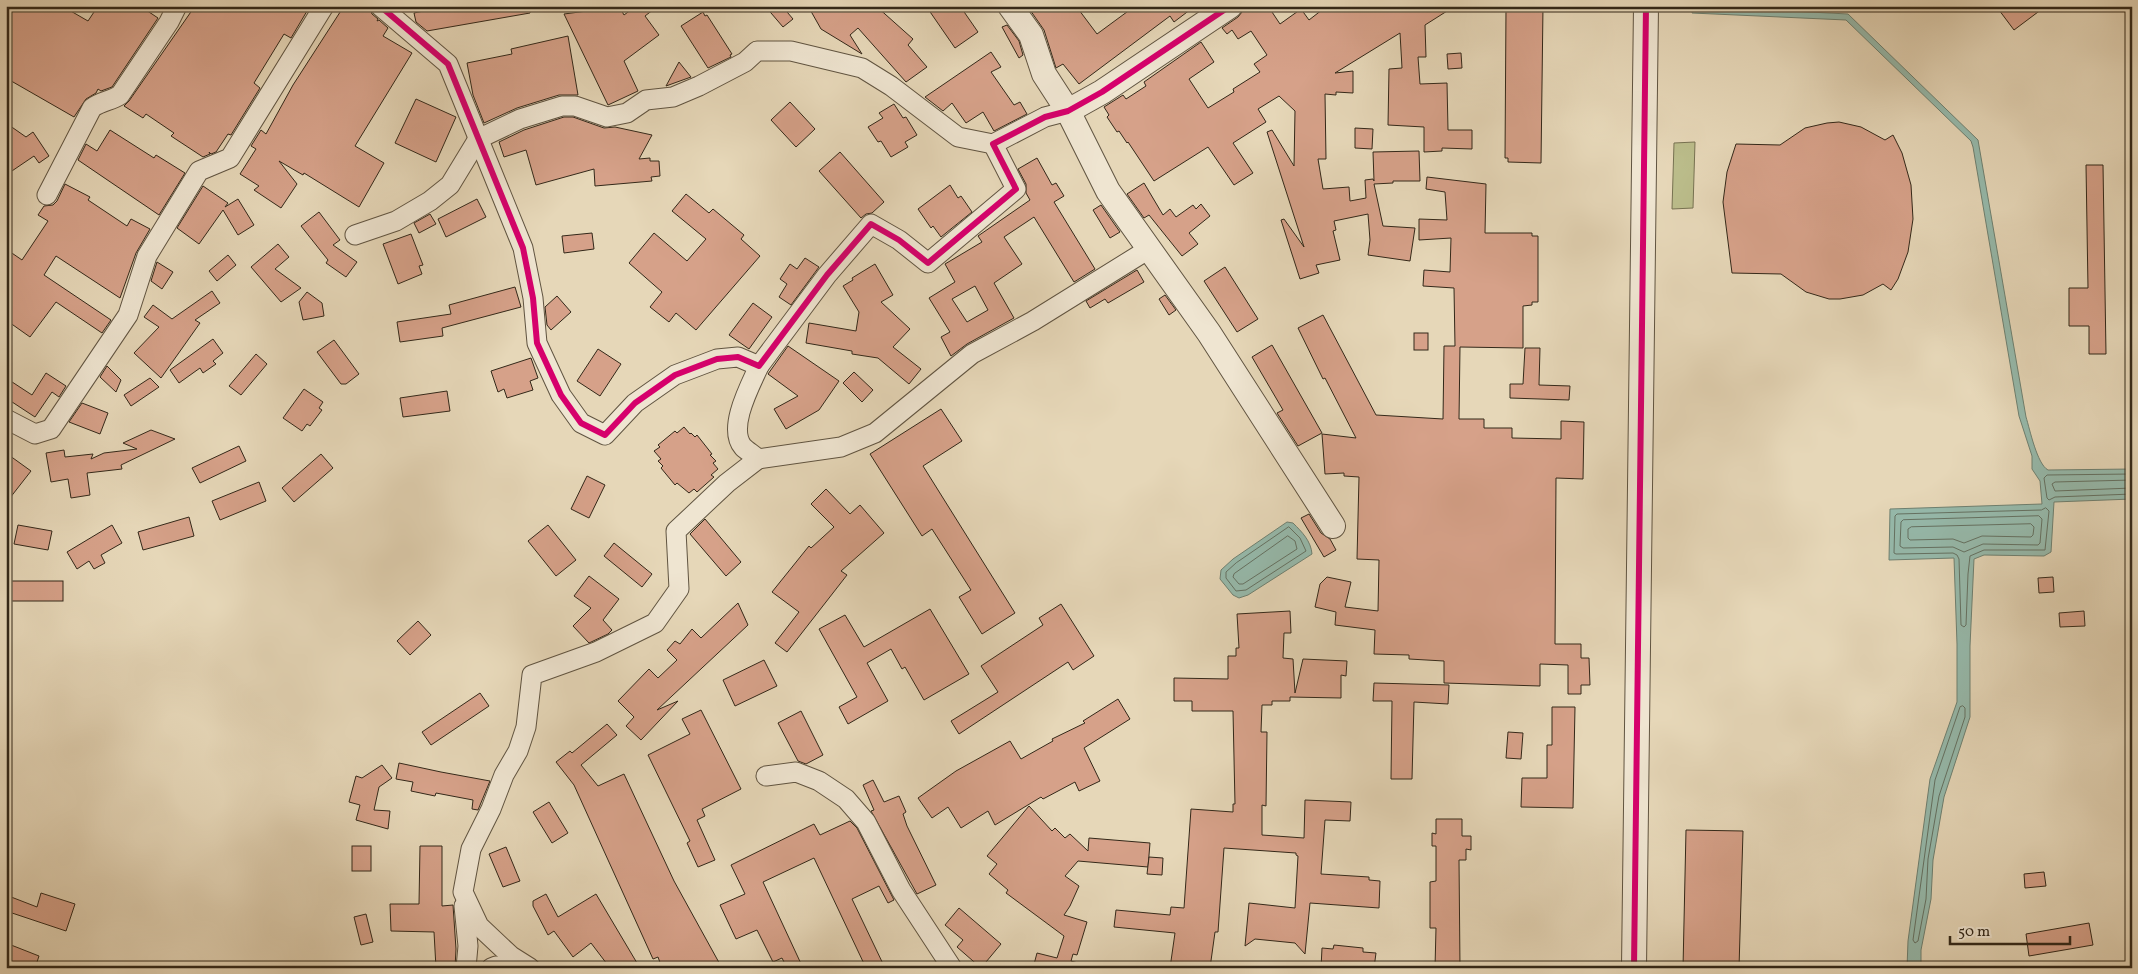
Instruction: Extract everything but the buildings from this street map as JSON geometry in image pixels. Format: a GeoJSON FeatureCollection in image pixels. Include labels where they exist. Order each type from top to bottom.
{"type":"FeatureCollection","features":[{"type":"Feature","properties":{"kind":"street"},"geometry":{"type":"LineString","coordinates":[[46,195],[92,108],[99,102],[114,99],[120,95],[177,6]]}},
{"type":"Feature","properties":{"kind":"street"},"geometry":{"type":"LineString","coordinates":[[6,419],[35,434],[51,430],[128,315],[147,256],[199,171],[230,158],[324,6]]}},
{"type":"Feature","properties":{"kind":"street"},"geometry":{"type":"LineString","coordinates":[[380,6],[448,64],[523,248],[532,298],[537,343],[561,395],[581,423],[606,435],[636,402],[675,375],[717,359],[738,357],[759,366]]}},
{"type":"Feature","properties":{"kind":"street"},"geometry":{"type":"LineString","coordinates":[[1010,6],[1031,35],[1044,74],[1068,110],[1108,191],[1209,333],[1333,526]]}},
{"type":"Feature","properties":{"kind":"street"},"geometry":{"type":"LineString","coordinates":[[355,235],[396,221],[430,201],[450,185],[478,139],[520,119],[562,106],[575,106],[607,117],[628,113],[646,100],[672,97],[699,86],[744,62],[758,51],[791,51],[862,68],[891,86],[958,137],[993,144],[1045,117],[1068,110],[1102,92],[1230,6]]}},
{"type":"Feature","properties":{"kind":"street"},"geometry":{"type":"LineString","coordinates":[[1634,968],[1646,6]]}},
{"type":"Feature","properties":{"kind":"street"},"geometry":{"type":"LineString","coordinates":[[758,459],[742,445],[737,425],[748,391],[759,366],[828,275],[871,224],[899,240],[928,263],[1016,190],[993,144]]}},
{"type":"Feature","properties":{"kind":"street"},"geometry":{"type":"LineString","coordinates":[[466,968],[468,946],[463,892],[471,849],[491,809],[504,774],[518,751],[526,727],[532,675],[596,652],[655,623],[679,589],[676,532],[727,483],[758,459],[841,447],[875,433],[972,354],[1033,321],[1149,249]]}},
{"type":"Feature","properties":{"kind":"street"},"geometry":{"type":"LineString","coordinates":[[766,776],[796,772],[819,781],[846,799],[866,822],[901,890],[952,968]]}},
{"type":"Feature","properties":{"kind":"street"},"geometry":{"type":"LineString","coordinates":[[463,892],[479,926],[511,956],[530,968]]}},
{"type":"Feature","properties":{"kind":"street"},"geometry":{"type":"LineString","coordinates":[[491,968],[496,966],[504,968]]}},
{"type":"Feature","properties":{"kind":"green space"},"geometry":{"type":"Polygon","coordinates":[[[1695,142],[1693,208],[1672,209],[1674,143],[1695,142]]]}},
{"type":"Feature","properties":{"kind":"water"},"geometry":{"type":"Polygon","coordinates":[[[1693,6],[1848,14],[1978,140],[2026,417],[2040,461],[2048,470],[2132,469],[2132,499],[2054,502],[2051,552],[2044,556],[1984,555],[1974,559],[1970,646],[1970,717],[1944,797],[1933,860],[1931,899],[1921,950],[1921,968],[1907,968],[1908,941],[1930,779],[1957,702],[1954,558],[1889,560],[1890,509],[2042,504],[2040,481],[2032,469],[2032,456],[2019,416],[1973,147],[1971,141],[1846,20],[1692,13],[1693,6]]]}},
{"type":"Feature","properties":{"kind":"water"},"geometry":{"type":"Polygon","coordinates":[[[1287,522],[1293,523],[1303,533],[1310,545],[1312,554],[1248,595],[1239,598],[1233,595],[1220,579],[1221,570],[1233,559],[1287,522]]]}},
{"type":"Feature","properties":{"kind":"cycle path"},"geometry":{"type":"LineString","coordinates":[[380,6],[448,64],[523,248],[533,298],[537,343],[561,395],[581,423],[605,435],[635,403],[675,375],[717,359],[738,357],[759,366],[827,275],[871,224],[899,240],[928,263],[1016,189],[993,144],[1045,117],[1068,111],[1102,92],[1230,6]]}},
{"type":"Feature","properties":{"kind":"cycle path"},"geometry":{"type":"LineString","coordinates":[[1634,968],[1646,6]]}}]}
